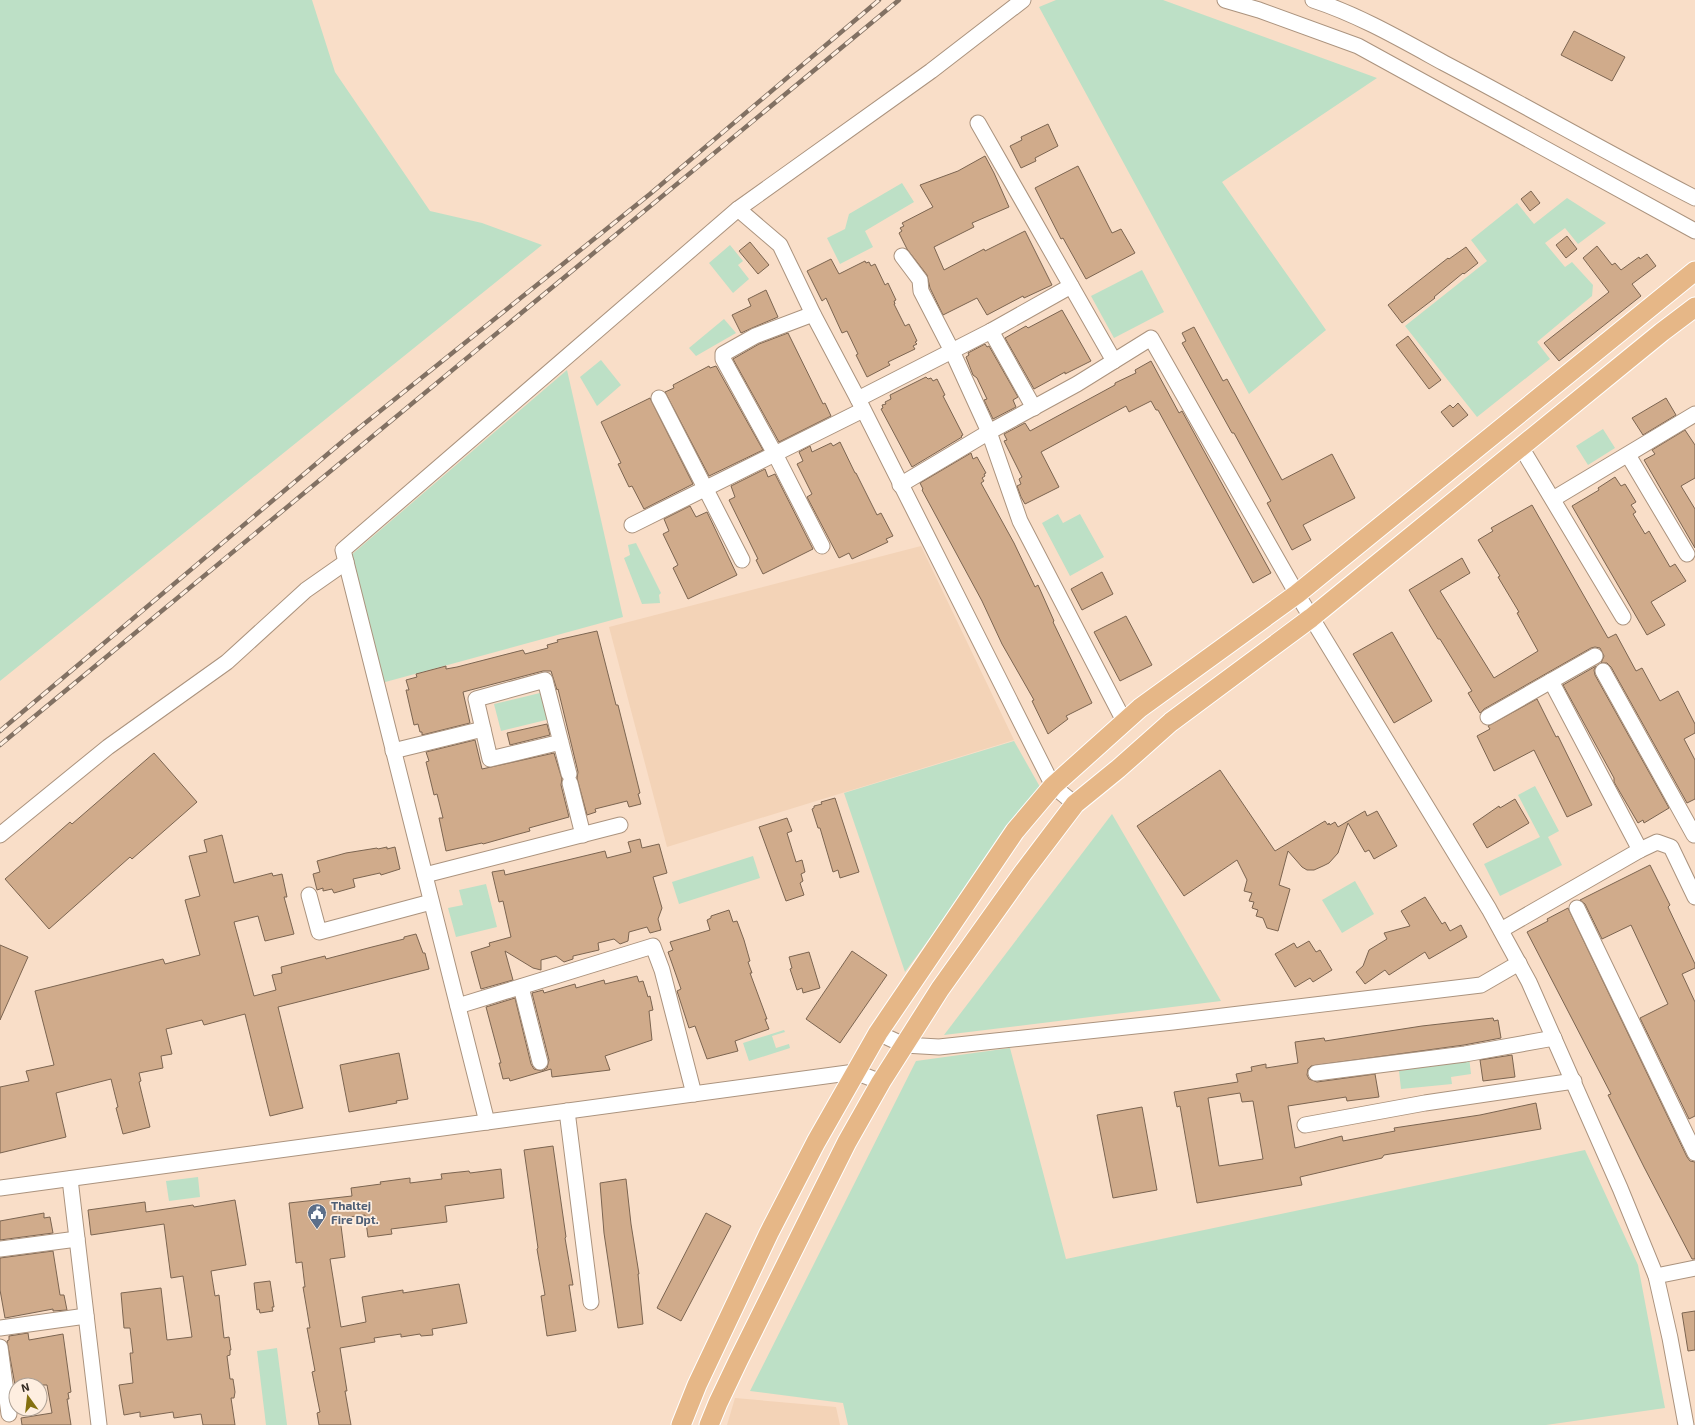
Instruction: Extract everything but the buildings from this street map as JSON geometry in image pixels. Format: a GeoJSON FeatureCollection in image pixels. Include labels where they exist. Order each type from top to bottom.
{"type":"FeatureCollection","features":[{"type":"Feature","properties":{"kind":"main road"},"geometry":{"type":"LineString","coordinates":[[681,1425],[696,1385],[769,1233],[816,1142],[855,1072],[878,1033],[1014,831],[1053,786],[1140,708],[1296,594],[1695,271]]}},
{"type":"Feature","properties":{"kind":"main road"},"geometry":{"type":"LineString","coordinates":[[709,1425],[734,1368],[847,1142],[882,1082],[940,989],[1022,874],[1075,804],[1118,769],[1171,722],[1311,618],[1695,307]]}},
{"type":"Feature","properties":{"kind":"street"},"geometry":{"type":"LineString","coordinates":[[487,1122],[343,550],[738,209],[931,72],[1023,0]]}},
{"type":"Feature","properties":{"kind":"street"},"geometry":{"type":"LineString","coordinates":[[1225,0],[1259,10],[1358,46],[1695,231]]}},
{"type":"Feature","properties":{"kind":"street"},"geometry":{"type":"LineString","coordinates":[[1313,0],[1367,22],[1528,107],[1612,156],[1695,198]]}},
{"type":"Feature","properties":{"kind":"street"},"geometry":{"type":"LineString","coordinates":[[978,123],[1114,361]]}},
{"type":"Feature","properties":{"kind":"street"},"geometry":{"type":"LineString","coordinates":[[738,209],[780,245],[813,314],[1053,786],[1075,804]]}},
{"type":"Feature","properties":{"kind":"street"},"geometry":{"type":"LineString","coordinates":[[902,256],[920,280],[921,291],[952,351],[989,432],[1020,521],[1124,721]]}},
{"type":"Feature","properties":{"kind":"street"},"geometry":{"type":"LineString","coordinates":[[632,525],[775,454],[952,351],[1071,286]]}},
{"type":"Feature","properties":{"kind":"street"},"geometry":{"type":"LineString","coordinates":[[813,314],[755,336],[724,354],[724,359],[822,546]]}},
{"type":"Feature","properties":{"kind":"street"},"geometry":{"type":"LineString","coordinates":[[991,331],[1034,408]]}},
{"type":"Feature","properties":{"kind":"street"},"geometry":{"type":"LineString","coordinates":[[900,485],[989,432],[1077,384],[1151,338],[1296,594],[1489,908],[1519,963],[1574,1081],[1656,1276],[1670,1338],[1686,1425]]}},
{"type":"Feature","properties":{"kind":"street"},"geometry":{"type":"LineString","coordinates":[[659,398],[742,560]]}},
{"type":"Feature","properties":{"kind":"street"},"geometry":{"type":"LineString","coordinates":[[1553,499],[1695,414]]}},
{"type":"Feature","properties":{"kind":"street"},"geometry":{"type":"LineString","coordinates":[[1521,447],[1623,617]]}},
{"type":"Feature","properties":{"kind":"street"},"geometry":{"type":"LineString","coordinates":[[1628,455],[1687,554]]}},
{"type":"Feature","properties":{"kind":"street"},"geometry":{"type":"LineString","coordinates":[[0,835],[108,747],[227,662],[306,590],[346,562]]}},
{"type":"Feature","properties":{"kind":"street"},"geometry":{"type":"LineString","coordinates":[[1488,717],[1595,656]]}},
{"type":"Feature","properties":{"kind":"street"},"geometry":{"type":"LineString","coordinates":[[1603,671],[1694,835],[1671,847]]}},
{"type":"Feature","properties":{"kind":"street"},"geometry":{"type":"LineString","coordinates":[[560,742],[490,759],[476,699],[545,680],[583,835]]}},
{"type":"Feature","properties":{"kind":"street"},"geometry":{"type":"LineString","coordinates":[[1551,680],[1640,850]]}},
{"type":"Feature","properties":{"kind":"street"},"geometry":{"type":"LineString","coordinates":[[393,751],[483,729]]}},
{"type":"Feature","properties":{"kind":"street"},"geometry":{"type":"LineString","coordinates":[[425,876],[620,825]]}},
{"type":"Feature","properties":{"kind":"street"},"geometry":{"type":"LineString","coordinates":[[1501,930],[1640,850],[1657,842],[1671,847],[1695,897]]}},
{"type":"Feature","properties":{"kind":"street"},"geometry":{"type":"LineString","coordinates":[[309,895],[319,932],[431,902]]}},
{"type":"Feature","properties":{"kind":"street"},"geometry":{"type":"LineString","coordinates":[[1577,908],[1695,1153]]}},
{"type":"Feature","properties":{"kind":"street"},"geometry":{"type":"LineString","coordinates":[[458,1006],[653,946],[662,970],[694,1094]]}},
{"type":"Feature","properties":{"kind":"street"},"geometry":{"type":"LineString","coordinates":[[878,1033],[904,1045],[938,1047],[1173,1022],[1481,985],[1519,963]]}},
{"type":"Feature","properties":{"kind":"street"},"geometry":{"type":"LineString","coordinates":[[520,988],[540,1062]]}},
{"type":"Feature","properties":{"kind":"street"},"geometry":{"type":"LineString","coordinates":[[1316,1074],[1465,1054],[1554,1038]]}},
{"type":"Feature","properties":{"kind":"street"},"geometry":{"type":"LineString","coordinates":[[0,1188],[855,1072],[882,1082]]}},
{"type":"Feature","properties":{"kind":"street"},"geometry":{"type":"LineString","coordinates":[[1305,1125],[1425,1103],[1574,1081]]}},
{"type":"Feature","properties":{"kind":"street"},"geometry":{"type":"LineString","coordinates":[[567,1111],[591,1302]]}},
{"type":"Feature","properties":{"kind":"street"},"geometry":{"type":"LineString","coordinates":[[70,1179],[99,1425]]}},
{"type":"Feature","properties":{"kind":"street"},"geometry":{"type":"LineString","coordinates":[[0,1249],[77,1239]]}},
{"type":"Feature","properties":{"kind":"street"},"geometry":{"type":"LineString","coordinates":[[1656,1276],[1695,1268]]}},
{"type":"Feature","properties":{"kind":"street"},"geometry":{"type":"LineString","coordinates":[[0,1328],[86,1316]]}},
{"type":"Feature","properties":{"kind":"street"},"geometry":{"type":"LineString","coordinates":[[0,1347],[8,1407]]}},
{"type":"Feature","properties":{"kind":"shaded area"},"geometry":{"type":"Polygon","coordinates":[[[921,546],[1014,740],[667,847],[609,627],[921,546]]]}},
{"type":"Feature","properties":{"kind":"shaded area"},"geometry":{"type":"Polygon","coordinates":[[[735,1398],[836,1407],[840,1425],[727,1425],[735,1398]]]}},
{"type":"Feature","properties":{"kind":"green space"},"geometry":{"type":"Polygon","coordinates":[[[0,0],[312,0],[335,72],[430,211],[482,223],[542,245],[0,681],[0,0]]]}},
{"type":"Feature","properties":{"kind":"green space"},"geometry":{"type":"Polygon","coordinates":[[[1056,0],[1163,0],[1377,78],[1222,182],[1326,330],[1249,394],[1039,7],[1056,0]]]}},
{"type":"Feature","properties":{"kind":"green space"},"geometry":{"type":"Polygon","coordinates":[[[902,183],[914,202],[865,231],[873,247],[840,264],[827,238],[845,229],[849,214],[902,183]]]}},
{"type":"Feature","properties":{"kind":"green space"},"geometry":{"type":"Polygon","coordinates":[[[1567,198],[1606,223],[1578,244],[1565,228],[1545,243],[1565,267],[1572,262],[1593,285],[1592,296],[1537,342],[1550,359],[1477,417],[1405,326],[1487,261],[1471,240],[1517,203],[1534,224],[1567,198]]]}},
{"type":"Feature","properties":{"kind":"green space"},"geometry":{"type":"Polygon","coordinates":[[[730,245],[743,261],[738,265],[749,279],[733,293],[709,263],[730,245]]]}},
{"type":"Feature","properties":{"kind":"green space"},"geometry":{"type":"Polygon","coordinates":[[[1142,270],[1164,312],[1114,338],[1091,296],[1142,270]]]}},
{"type":"Feature","properties":{"kind":"green space"},"geometry":{"type":"Polygon","coordinates":[[[724,319],[736,333],[696,356],[689,348],[724,319]]]}},
{"type":"Feature","properties":{"kind":"green space"},"geometry":{"type":"Polygon","coordinates":[[[601,360],[621,385],[597,406],[580,377],[601,360]]]}},
{"type":"Feature","properties":{"kind":"green space"},"geometry":{"type":"Polygon","coordinates":[[[567,370],[623,617],[378,684],[350,556],[567,370]]]}},
{"type":"Feature","properties":{"kind":"green space"},"geometry":{"type":"Polygon","coordinates":[[[1603,429],[1615,448],[1588,465],[1576,446],[1603,429]]]}},
{"type":"Feature","properties":{"kind":"green space"},"geometry":{"type":"Polygon","coordinates":[[[1058,514],[1063,523],[1080,514],[1104,557],[1070,576],[1042,523],[1058,514]]]}},
{"type":"Feature","properties":{"kind":"green space"},"geometry":{"type":"Polygon","coordinates":[[[636,543],[661,593],[659,595],[660,603],[642,604],[624,558],[630,555],[628,545],[636,543]]]}},
{"type":"Feature","properties":{"kind":"green space"},"geometry":{"type":"Polygon","coordinates":[[[544,692],[550,719],[501,731],[494,704],[544,692]]]}},
{"type":"Feature","properties":{"kind":"green space"},"geometry":{"type":"Polygon","coordinates":[[[1014,741],[1040,787],[905,972],[844,793],[1014,741]]]}},
{"type":"Feature","properties":{"kind":"green space"},"geometry":{"type":"Polygon","coordinates":[[[1535,786],[1559,831],[1548,837],[1562,865],[1500,896],[1484,864],[1540,837],[1518,795],[1535,786]]]}},
{"type":"Feature","properties":{"kind":"green space"},"geometry":{"type":"Polygon","coordinates":[[[1112,814],[1221,1001],[944,1035],[1112,814]]]}},
{"type":"Feature","properties":{"kind":"green space"},"geometry":{"type":"Polygon","coordinates":[[[753,856],[760,878],[679,904],[672,882],[753,856]]]}},
{"type":"Feature","properties":{"kind":"green space"},"geometry":{"type":"Polygon","coordinates":[[[1355,881],[1374,914],[1342,933],[1322,900],[1355,881]]]}},
{"type":"Feature","properties":{"kind":"green space"},"geometry":{"type":"Polygon","coordinates":[[[486,884],[497,927],[456,937],[448,908],[463,905],[459,890],[486,884]]]}},
{"type":"Feature","properties":{"kind":"green space"},"geometry":{"type":"Polygon","coordinates":[[[784,1030],[785,1032],[772,1036],[776,1048],[789,1044],[790,1048],[749,1061],[743,1043],[784,1030]]]}},
{"type":"Feature","properties":{"kind":"green space"},"geometry":{"type":"Polygon","coordinates":[[[1010,1048],[1066,1259],[1585,1150],[1638,1265],[1665,1408],[1546,1425],[848,1425],[843,1403],[750,1391],[916,1061],[1010,1048]]]}},
{"type":"Feature","properties":{"kind":"green space"},"geometry":{"type":"Polygon","coordinates":[[[1469,1057],[1471,1074],[1451,1077],[1452,1084],[1401,1089],[1399,1071],[1406,1070],[1405,1063],[1469,1057]]]}},
{"type":"Feature","properties":{"kind":"green space"},"geometry":{"type":"Polygon","coordinates":[[[198,1177],[200,1197],[169,1201],[166,1181],[198,1177]]]}},
{"type":"Feature","properties":{"kind":"green space"},"geometry":{"type":"Polygon","coordinates":[[[277,1348],[287,1425],[266,1425],[257,1351],[277,1348]]]}},
{"type":"Feature","properties":{"kind":"railway"},"geometry":{"type":"LineString","coordinates":[[0,731],[349,436],[650,194],[879,0]]}},
{"type":"Feature","properties":{"kind":"railway"},"geometry":{"type":"LineString","coordinates":[[0,745],[899,0]]}},
{"type":"Feature","properties":{"kind":"place","name":"Thaltej Fire Dpt."},"geometry":{"type":"Point","coordinates":[317,1230]}}]}
